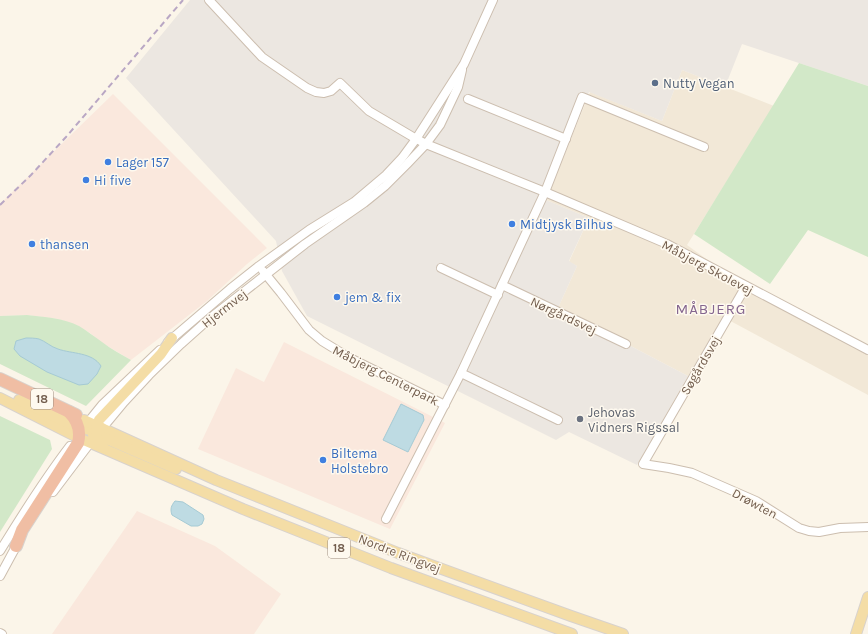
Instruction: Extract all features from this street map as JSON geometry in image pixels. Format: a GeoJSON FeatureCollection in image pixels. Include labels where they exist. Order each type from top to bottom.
{"type":"FeatureCollection","features":[{"type":"Feature","properties":{"kind":"highway","name":"18"},"geometry":{"type":"LineString","coordinates":[[0,379],[69,412],[87,431]]}},
{"type":"Feature","properties":{"kind":"highway"},"geometry":{"type":"LineString","coordinates":[[16,546],[22,530],[87,431]]}},
{"type":"Feature","properties":{"kind":"main road"},"geometry":{"type":"LineString","coordinates":[[0,391],[87,431],[161,354],[172,338]]}},
{"type":"Feature","properties":{"kind":"main road","name":"18"},"geometry":{"type":"LineString","coordinates":[[0,398],[87,431]]}},
{"type":"Feature","properties":{"kind":"main road","name":"Nordre Ringvej"},"geometry":{"type":"LineString","coordinates":[[87,431],[109,451],[243,510],[391,568],[572,634]]}},
{"type":"Feature","properties":{"kind":"main road","name":"Nordre Ringvej"},"geometry":{"type":"LineString","coordinates":[[87,431],[216,480],[398,553],[623,634]]}},
{"type":"Feature","properties":{"kind":"main road"},"geometry":{"type":"LineString","coordinates":[[856,634],[868,598]]}},
{"type":"Feature","properties":{"kind":"main road"},"geometry":{"type":"LineString","coordinates":[[863,634],[868,615]]}},
{"type":"Feature","properties":{"kind":"street","name":"Måbjerg Skolevej"},"geometry":{"type":"LineString","coordinates":[[209,0],[262,57],[307,88],[316,92],[324,93],[331,91],[340,83],[369,111],[416,139],[667,244],[868,350]]}},
{"type":"Feature","properties":{"kind":"street","name":"Hjermvej"},"geometry":{"type":"LineString","coordinates":[[172,338],[259,266],[309,230],[354,202],[386,175],[402,158],[416,139],[464,64],[493,0]]}},
{"type":"Feature","properties":{"kind":"street","name":"Hjermvej"},"geometry":{"type":"LineString","coordinates":[[0,552],[30,502],[59,461],[87,431],[124,402],[149,375],[208,319],[305,244],[364,203],[385,186],[407,164],[426,144],[440,125],[458,87],[464,64]]}},
{"type":"Feature","properties":{"kind":"street"},"geometry":{"type":"LineString","coordinates":[[445,405],[498,295],[544,192],[582,97],[704,147]]}},
{"type":"Feature","properties":{"kind":"street"},"geometry":{"type":"LineString","coordinates":[[468,99],[566,139]]}},
{"type":"Feature","properties":{"kind":"street","name":"Måbjerg Centerpark"},"geometry":{"type":"LineString","coordinates":[[259,266],[309,330],[322,341],[348,358],[445,405],[386,519]]}},
{"type":"Feature","properties":{"kind":"street"},"geometry":{"type":"LineString","coordinates":[[441,268],[498,295]]}},
{"type":"Feature","properties":{"kind":"street","name":"Nørgårdsvej"},"geometry":{"type":"LineString","coordinates":[[502,285],[626,344]]}},
{"type":"Feature","properties":{"kind":"street","name":"Søgårdsvej"},"geometry":{"type":"LineString","coordinates":[[643,464],[746,286]]}},
{"type":"Feature","properties":{"kind":"street"},"geometry":{"type":"LineString","coordinates":[[461,373],[558,420]]}},
{"type":"Feature","properties":{"kind":"street","name":"Drøwten"},"geometry":{"type":"LineString","coordinates":[[643,464],[692,473],[756,501],[799,528],[809,531],[819,532],[840,528],[868,527]]}},
{"type":"Feature","properties":{"kind":"street"},"geometry":{"type":"LineString","coordinates":[[0,576],[16,546]]}},
{"type":"Feature","properties":{"kind":"shaded area"},"geometry":{"type":"Polygon","coordinates":[[[190,0],[868,0],[868,86],[742,44],[725,87],[682,70],[662,121],[589,92],[546,200],[589,218],[569,261],[577,266],[558,308],[688,376],[637,465],[569,432],[556,440],[307,316],[282,271],[276,241],[126,78],[190,0]]]}},
{"type":"Feature","properties":{"kind":"shaded area"},"geometry":{"type":"Polygon","coordinates":[[[682,70],[774,106],[687,245],[756,295],[868,355],[868,395],[723,317],[688,376],[558,308],[577,266],[569,262],[589,218],[546,200],[590,92],[662,121],[682,70]]]}},
{"type":"Feature","properties":{"kind":"shaded area"},"geometry":{"type":"Polygon","coordinates":[[[113,94],[267,248],[247,264],[207,301],[131,360],[78,326],[58,319],[27,315],[0,316],[0,204],[113,94]]]}},
{"type":"Feature","properties":{"kind":"shaded area"},"geometry":{"type":"Polygon","coordinates":[[[284,342],[445,423],[390,529],[198,449],[236,368],[264,382],[284,342]]]}},
{"type":"Feature","properties":{"kind":"shaded area"},"geometry":{"type":"Polygon","coordinates":[[[137,511],[215,546],[281,594],[254,634],[52,634],[137,511]]]}},
{"type":"Feature","properties":{"kind":"green space"},"geometry":{"type":"Polygon","coordinates":[[[799,63],[868,86],[868,257],[808,230],[770,284],[694,234],[799,63]]]}},
{"type":"Feature","properties":{"kind":"green space"},"geometry":{"type":"Polygon","coordinates":[[[27,315],[54,318],[73,323],[131,360],[86,406],[0,364],[0,316],[27,315]]]}},
{"type":"Feature","properties":{"kind":"green space"},"geometry":{"type":"Polygon","coordinates":[[[0,416],[50,440],[52,449],[0,532],[0,416]]]}},
{"type":"Feature","properties":{"kind":"water"},"geometry":{"type":"Polygon","coordinates":[[[26,338],[39,339],[63,351],[87,356],[97,361],[101,366],[97,374],[88,384],[79,385],[47,372],[20,356],[14,349],[16,341],[26,338]]]}},
{"type":"Feature","properties":{"kind":"water"},"geometry":{"type":"Polygon","coordinates":[[[401,404],[423,415],[424,420],[408,452],[383,440],[401,404]]]}},
{"type":"Feature","properties":{"kind":"water"},"geometry":{"type":"Polygon","coordinates":[[[175,501],[183,502],[203,515],[204,519],[202,524],[198,526],[191,526],[172,515],[171,508],[175,501]]]}},
{"type":"Feature","properties":{"kind":"railway"},"geometry":{"type":"LineString","coordinates":[[0,205],[31,175],[66,137],[183,0]]}},
{"type":"Feature","properties":{"kind":"place","name":"Nutty Vegan"},"geometry":{"type":"Point","coordinates":[655,83]}},
{"type":"Feature","properties":{"kind":"place","name":"Lager 157"},"geometry":{"type":"Point","coordinates":[108,162]}},
{"type":"Feature","properties":{"kind":"place","name":"Hi five"},"geometry":{"type":"Point","coordinates":[86,180]}},
{"type":"Feature","properties":{"kind":"place","name":"Midtjysk Bilhus"},"geometry":{"type":"Point","coordinates":[512,224]}},
{"type":"Feature","properties":{"kind":"place","name":"thansen"},"geometry":{"type":"Point","coordinates":[32,244]}},
{"type":"Feature","properties":{"kind":"place","name":"jem & fix"},"geometry":{"type":"Point","coordinates":[337,297]}},
{"type":"Feature","properties":{"kind":"place","name":"Jehovas Vidners Rigssal"},"geometry":{"type":"Point","coordinates":[580,419]}},
{"type":"Feature","properties":{"kind":"place","name":"Biltema Holstebro"},"geometry":{"type":"Point","coordinates":[323,460]}},
{"type":"Feature","properties":{"kind":"district","name":"MÅBJERG"},"geometry":{"type":"Point","coordinates":[711,309]}}]}
